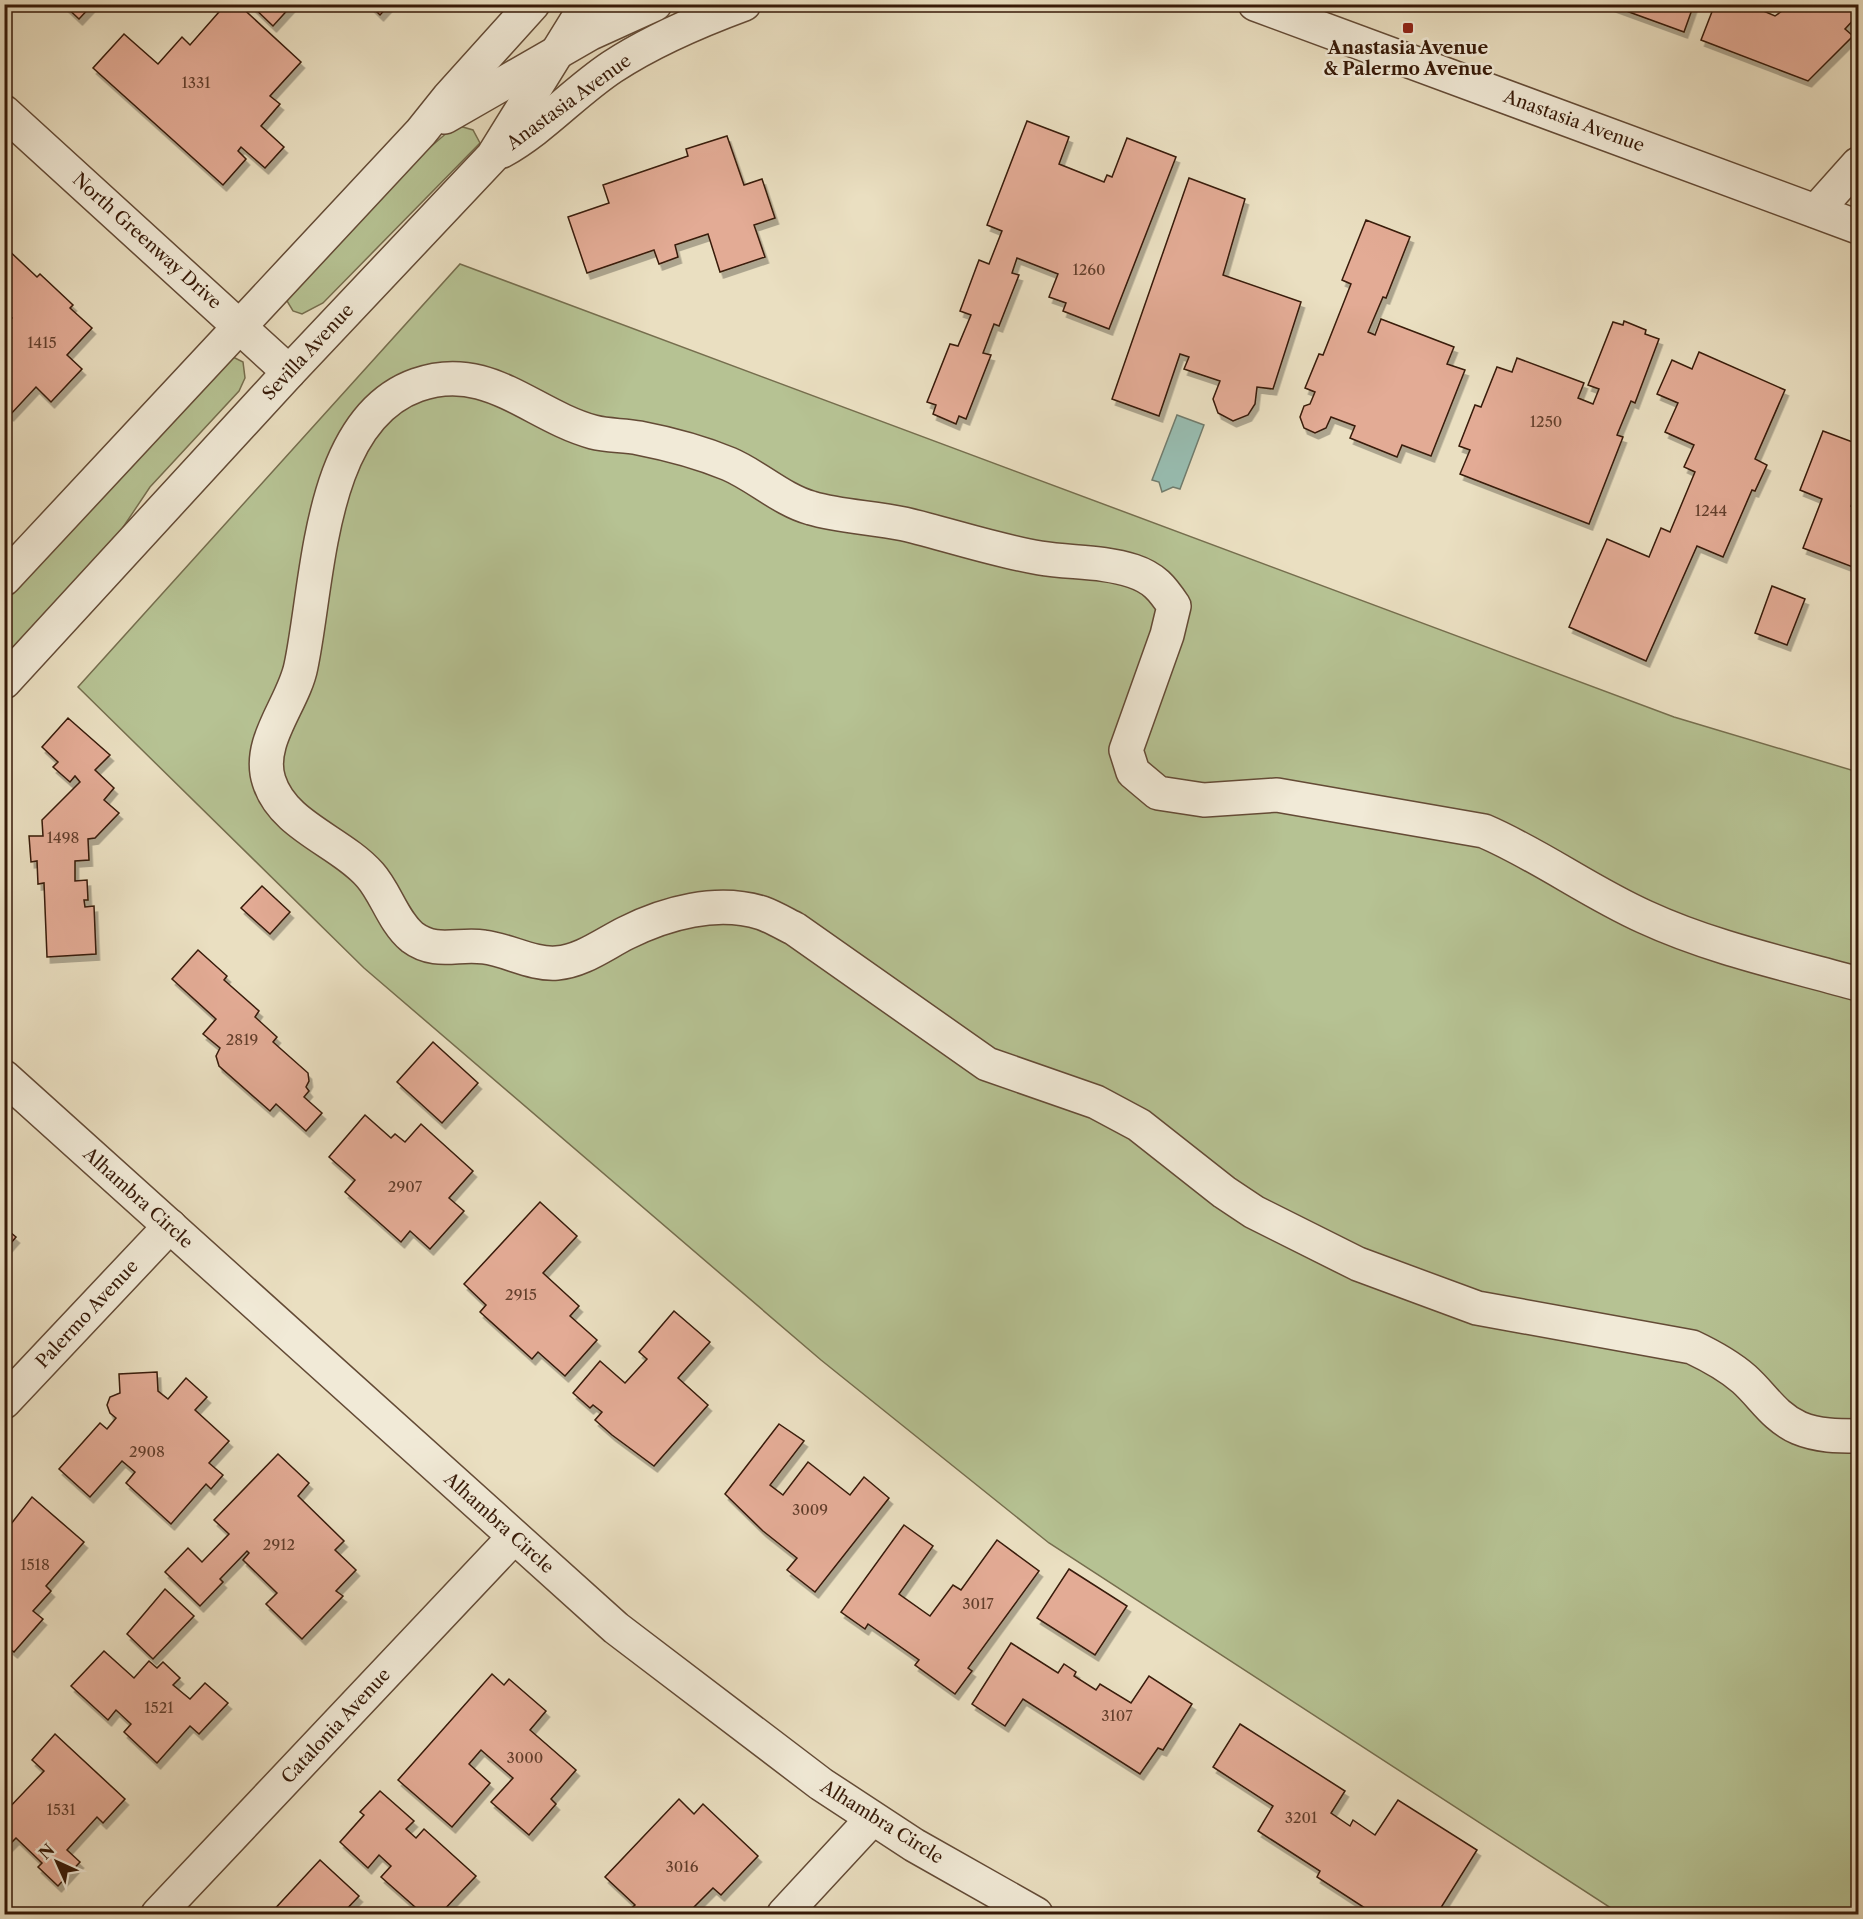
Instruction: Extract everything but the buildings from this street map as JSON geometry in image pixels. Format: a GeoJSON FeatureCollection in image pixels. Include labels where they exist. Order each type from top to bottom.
{"type":"FeatureCollection","features":[{"type":"Feature","properties":{"kind":"street"},"geometry":{"type":"LineString","coordinates":[[4,579],[421,132],[448,97],[533,4]]}},
{"type":"Feature","properties":{"kind":"street","name":"Sevilla Avenue"},"geometry":{"type":"LineString","coordinates":[[4,682],[289,372],[493,156],[561,50],[587,4]]}},
{"type":"Feature","properties":{"kind":"street"},"geometry":{"type":"LineString","coordinates":[[421,132],[492,88],[561,50],[655,4]]}},
{"type":"Feature","properties":{"kind":"street","name":"Anastasia Avenue"},"geometry":{"type":"LineString","coordinates":[[493,156],[520,142],[611,67],[675,32],[744,4]]}},
{"type":"Feature","properties":{"kind":"street","name":"Anastasia Avenue"},"geometry":{"type":"LineString","coordinates":[[1255,4],[1858,227]]}},
{"type":"Feature","properties":{"kind":"street","name":"North Greenway Drive"},"geometry":{"type":"LineString","coordinates":[[4,112],[289,372]]}},
{"type":"Feature","properties":{"kind":"street"},"geometry":{"type":"LineString","coordinates":[[1816,211],[1858,164]]}},
{"type":"Feature","properties":{"kind":"street"},"geometry":{"type":"LineString","coordinates":[[1858,984],[1745,953],[1644,917],[1516,844],[1484,831],[1277,795],[1204,800],[1158,793],[1133,772],[1126,750],[1167,635],[1174,606],[1159,583],[1132,571],[995,550],[903,524],[807,508],[748,472],[707,455],[633,437],[599,434],[571,425],[523,399],[484,382],[454,377],[416,385],[382,405],[357,436],[335,481],[315,577],[301,669],[268,747],[267,776],[278,803],[346,853],[372,877],[412,937],[441,950],[481,946],[555,963],[584,955],[630,930],[674,913],[721,908],[760,913],[795,929],[987,1064],[1096,1102],[1139,1125],[1224,1192],[1254,1212],[1358,1264],[1477,1308],[1692,1347],[1715,1358],[1738,1374],[1772,1411],[1799,1428],[1830,1437],[1858,1436]]}},
{"type":"Feature","properties":{"kind":"street","name":"Alhambra Circle"},"geometry":{"type":"LineString","coordinates":[[4,1077],[616,1628],[732,1718],[872,1819],[1036,1914]]}},
{"type":"Feature","properties":{"kind":"street","name":"Palermo Avenue"},"geometry":{"type":"LineString","coordinates":[[4,1402],[170,1226]]}},
{"type":"Feature","properties":{"kind":"street","name":"Catalonia Avenue"},"geometry":{"type":"LineString","coordinates":[[158,1914],[514,1537]]}},
{"type":"Feature","properties":{"kind":"street"},"geometry":{"type":"LineString","coordinates":[[784,1914],[872,1819]]}},
{"type":"Feature","properties":{"kind":"green space"},"geometry":{"type":"Polygon","coordinates":[[[456,125],[473,130],[480,143],[323,303],[302,314],[293,311],[287,301],[296,284],[421,155],[456,125]]]}},
{"type":"Feature","properties":{"kind":"green space"},"geometry":{"type":"Polygon","coordinates":[[[460,264],[1674,717],[1858,772],[1858,1914],[1620,1914],[1049,1543],[821,1360],[364,968],[78,687],[460,264]]]}},
{"type":"Feature","properties":{"kind":"green space"},"geometry":{"type":"Polygon","coordinates":[[[233,357],[243,362],[245,378],[239,391],[150,487],[91,575],[5,668],[4,594],[233,357]]]}},
{"type":"Feature","properties":{"kind":"water"},"geometry":{"type":"Polygon","coordinates":[[[1177,415],[1204,425],[1180,489],[1173,487],[1162,492],[1159,482],[1152,480],[1177,415]]]}},
{"type":"Feature","properties":{"kind":"place","name":"Anastasia Avenue & Palermo Avenue"},"geometry":{"type":"Point","coordinates":[1408,28]}}]}
